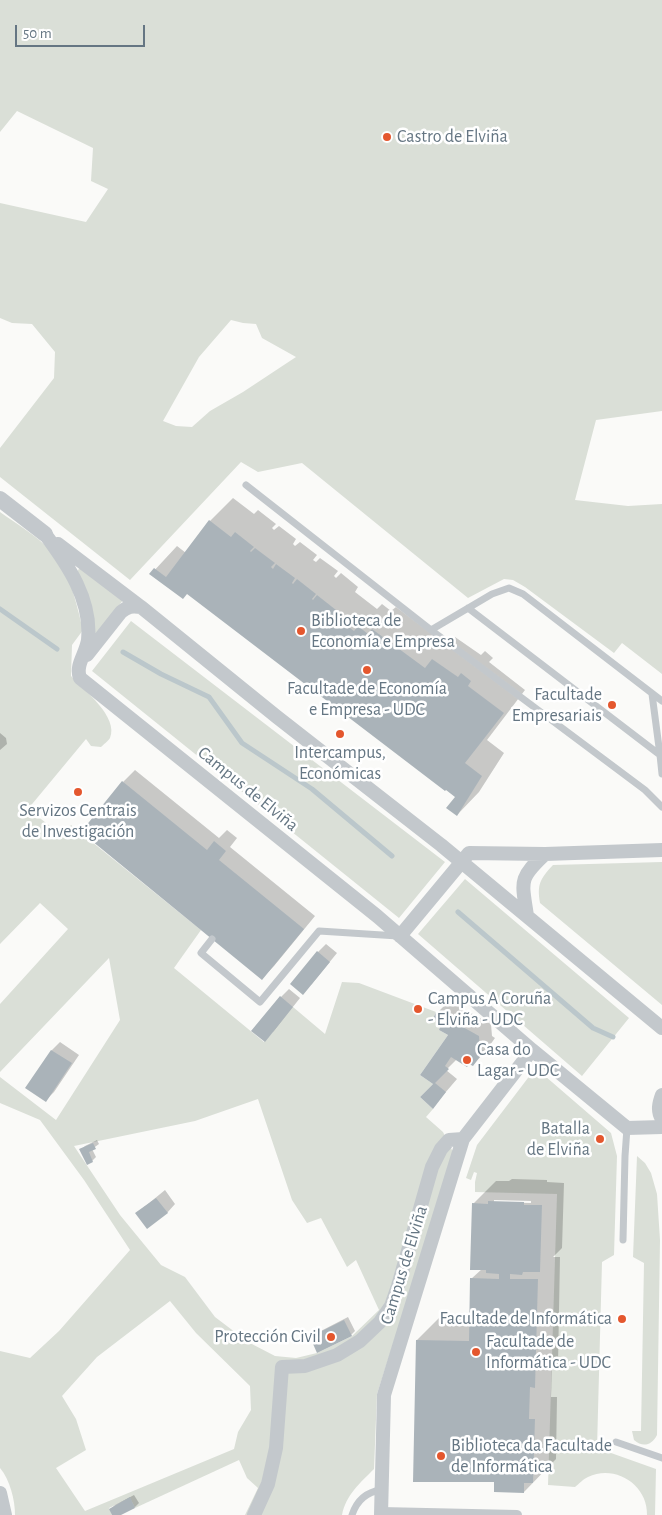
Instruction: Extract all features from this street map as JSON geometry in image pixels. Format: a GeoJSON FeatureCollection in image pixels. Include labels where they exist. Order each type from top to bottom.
{"type":"FeatureCollection","features":[{"type":"Feature","properties":{"kind":"street"},"geometry":{"type":"LineString","coordinates":[[0,499],[141,607],[462,861],[662,1028]]}},
{"type":"Feature","properties":{"kind":"street"},"geometry":{"type":"LineString","coordinates":[[45,534],[68,567],[82,598],[88,632],[87,643],[79,667]]}},
{"type":"Feature","properties":{"kind":"street"},"geometry":{"type":"LineString","coordinates":[[79,667],[121,612],[132,606],[141,607]]}},
{"type":"Feature","properties":{"kind":"street","name":"Campus de Elviña"},"geometry":{"type":"LineString","coordinates":[[79,667],[80,678],[400,936],[532,1050],[627,1128]]}},
{"type":"Feature","properties":{"kind":"street"},"geometry":{"type":"LineString","coordinates":[[400,936],[470,853],[545,854],[662,850]]}},
{"type":"Feature","properties":{"kind":"street"},"geometry":{"type":"LineString","coordinates":[[527,916],[523,883],[529,868],[545,854]]}},
{"type":"Feature","properties":{"kind":"street","name":"Campus de Elviña"},"geometry":{"type":"LineString","coordinates":[[381,1513],[384,1395],[463,1139],[532,1050]]}},
{"type":"Feature","properties":{"kind":"street"},"geometry":{"type":"LineString","coordinates":[[662,1095],[659,1103],[662,1119]]}},
{"type":"Feature","properties":{"kind":"street"},"geometry":{"type":"LineString","coordinates":[[627,1128],[662,1127]]}},
{"type":"Feature","properties":{"kind":"street"},"geometry":{"type":"LineString","coordinates":[[254,1515],[268,1484],[276,1448],[282,1368],[305,1366],[338,1355],[360,1341],[380,1322],[391,1306],[398,1286],[432,1166],[441,1149],[449,1140],[463,1139]]}},
{"type":"Feature","properties":{"kind":"street"},"geometry":{"type":"LineString","coordinates":[[0,1493],[5,1515]]}},
{"type":"Feature","properties":{"kind":"street"},"geometry":{"type":"LineString","coordinates":[[381,1513],[518,1515]]}},
{"type":"Feature","properties":{"kind":"lane"},"geometry":{"type":"LineString","coordinates":[[246,485],[431,630],[645,790],[662,808]]}},
{"type":"Feature","properties":{"kind":"lane"},"geometry":{"type":"LineString","coordinates":[[431,630],[492,594],[510,588],[523,594],[662,701]]}},
{"type":"Feature","properties":{"kind":"lane"},"geometry":{"type":"LineString","coordinates":[[468,608],[660,755]]}},
{"type":"Feature","properties":{"kind":"lane"},"geometry":{"type":"LineString","coordinates":[[652,694],[662,774]]}},
{"type":"Feature","properties":{"kind":"lane"},"geometry":{"type":"LineString","coordinates":[[212,939],[201,953],[260,1002],[319,931],[400,936]]}},
{"type":"Feature","properties":{"kind":"lane"},"geometry":{"type":"LineString","coordinates":[[623,1240],[627,1128]]}},
{"type":"Feature","properties":{"kind":"lane"},"geometry":{"type":"LineString","coordinates":[[616,1442],[662,1458]]}},
{"type":"Feature","properties":{"kind":"lane"},"geometry":{"type":"LineString","coordinates":[[352,1515],[357,1501],[371,1491],[381,1490]]}},
{"type":"Feature","properties":{"kind":"shaded area"},"geometry":{"type":"Polygon","coordinates":[[[0,0],[662,0],[662,411],[596,420],[575,500],[628,506],[662,504],[662,674],[622,643],[614,653],[513,580],[504,579],[468,598],[302,463],[258,472],[241,462],[130,580],[0,477],[0,448],[54,378],[55,352],[32,324],[12,323],[0,318],[0,203],[86,222],[108,189],[91,181],[93,148],[17,111],[0,132],[0,0]],[[231,320],[199,357],[163,421],[176,426],[192,427],[210,411],[296,357],[262,338],[256,324],[231,320]]]}},
{"type":"Feature","properties":{"kind":"shaded area"},"geometry":{"type":"Polygon","coordinates":[[[0,512],[44,544],[62,567],[71,587],[83,630],[72,645],[71,676],[99,704],[110,721],[111,730],[110,738],[101,747],[91,746],[86,739],[28,809],[63,836],[71,825],[201,930],[174,968],[264,1042],[293,1007],[325,1034],[342,982],[359,983],[436,1012],[433,1019],[441,1023],[439,1030],[448,1035],[420,1075],[433,1084],[420,1097],[433,1109],[426,1117],[443,1132],[454,1154],[377,1394],[374,1469],[350,1495],[342,1515],[245,1515],[258,1488],[247,1478],[239,1460],[135,1508],[130,1498],[109,1508],[112,1515],[15,1515],[11,1490],[7,1478],[0,1468],[0,1351],[30,1358],[59,1331],[130,1250],[84,1180],[40,1120],[0,1103],[0,1077],[56,1120],[120,1020],[109,958],[0,1072],[0,1004],[68,929],[40,903],[0,944],[0,512]],[[258,1099],[195,1121],[74,1146],[120,1215],[161,1265],[185,1277],[215,1317],[248,1342],[275,1356],[296,1358],[317,1353],[352,1336],[379,1310],[356,1260],[347,1267],[321,1218],[307,1223],[292,1200],[258,1099]],[[170,1301],[97,1357],[62,1396],[76,1419],[86,1450],[56,1468],[85,1511],[234,1449],[238,1432],[251,1410],[250,1386],[196,1333],[170,1301]]]}},
{"type":"Feature","properties":{"kind":"shaded area"},"geometry":{"type":"Polygon","coordinates":[[[80,567],[124,599],[94,636],[77,572],[80,567]]]}},
{"type":"Feature","properties":{"kind":"shaded area"},"geometry":{"type":"Polygon","coordinates":[[[131,621],[445,862],[399,918],[92,671],[131,621]]]}},
{"type":"Feature","properties":{"kind":"shaded area"},"geometry":{"type":"Polygon","coordinates":[[[662,862],[662,1005],[540,903],[539,886],[542,878],[553,865],[662,862]]]}},
{"type":"Feature","properties":{"kind":"shaded area"},"geometry":{"type":"Polygon","coordinates":[[[465,879],[629,1018],[582,1076],[418,934],[465,879]]]}},
{"type":"Feature","properties":{"kind":"shaded area"},"geometry":{"type":"Polygon","coordinates":[[[534,1070],[538,1070],[611,1133],[617,1156],[614,1255],[602,1262],[597,1448],[656,1469],[655,1515],[647,1515],[646,1504],[636,1486],[619,1475],[609,1473],[598,1474],[586,1478],[575,1487],[548,1485],[557,1194],[475,1192],[477,1173],[474,1172],[471,1180],[466,1178],[477,1145],[534,1070]]]}},
{"type":"Feature","properties":{"kind":"shaded area"},"geometry":{"type":"Polygon","coordinates":[[[637,1156],[645,1163],[651,1173],[657,1194],[660,1240],[657,1435],[650,1443],[644,1445],[634,1440],[632,1431],[641,1431],[644,1263],[633,1257],[637,1156]]]}},
{"type":"Feature","properties":{"kind":"building","name":"Facultade de Economía e Empresa - UDC"},"geometry":{"type":"Polygon","coordinates":[[[209,520],[231,537],[235,532],[254,547],[251,552],[255,548],[275,563],[271,567],[273,569],[276,564],[295,578],[293,584],[297,579],[316,594],[313,600],[317,595],[336,610],[333,615],[354,631],[358,626],[368,634],[372,629],[425,668],[432,659],[458,677],[461,673],[471,681],[468,686],[504,713],[465,763],[482,776],[457,816],[446,808],[455,797],[187,594],[183,599],[149,574],[154,568],[166,577],[209,520]]]}},
{"type":"Feature","properties":{"kind":"building"},"geometry":{"type":"Polygon","coordinates":[[[122,781],[207,850],[214,841],[226,851],[219,860],[304,929],[262,980],[81,832],[122,781]]]}},
{"type":"Feature","properties":{"kind":"building"},"geometry":{"type":"Polygon","coordinates":[[[317,951],[330,962],[303,995],[290,984],[317,951]]]}},
{"type":"Feature","properties":{"kind":"building"},"geometry":{"type":"Polygon","coordinates":[[[280,996],[293,1007],[265,1042],[251,1031],[280,996]]]}},
{"type":"Feature","properties":{"kind":"building","name":"Casa do Lagar - UDC"},"geometry":{"type":"Polygon","coordinates":[[[436,1012],[479,1036],[480,1049],[484,1051],[473,1066],[469,1064],[467,1067],[451,1057],[445,1066],[449,1069],[435,1083],[446,1092],[433,1109],[420,1097],[433,1084],[420,1075],[448,1035],[439,1030],[441,1023],[433,1019],[436,1012]]]}},
{"type":"Feature","properties":{"kind":"building"},"geometry":{"type":"Polygon","coordinates":[[[51,1050],[72,1063],[46,1102],[25,1088],[51,1050]]]}},
{"type":"Feature","properties":{"kind":"building"},"geometry":{"type":"Polygon","coordinates":[[[93,1143],[96,1149],[89,1152],[93,1162],[87,1165],[79,1149],[93,1143]]]}},
{"type":"Feature","properties":{"kind":"building"},"geometry":{"type":"Polygon","coordinates":[[[156,1198],[168,1213],[147,1229],[135,1213],[156,1198]]]}},
{"type":"Feature","properties":{"kind":"building","name":"Facultade de Informática - UDC"},"geometry":{"type":"Polygon","coordinates":[[[488,1201],[524,1202],[524,1205],[542,1205],[540,1272],[523,1272],[522,1275],[510,1274],[510,1279],[538,1279],[535,1388],[530,1387],[529,1419],[535,1419],[533,1483],[524,1483],[524,1493],[494,1492],[494,1482],[413,1482],[416,1340],[469,1341],[470,1278],[499,1279],[499,1274],[486,1273],[486,1270],[470,1270],[472,1203],[488,1204],[488,1201]]]}},
{"type":"Feature","properties":{"kind":"building","name":"Protección Civil"},"geometry":{"type":"Polygon","coordinates":[[[344,1320],[352,1336],[317,1353],[310,1337],[344,1320]]]}},
{"type":"Feature","properties":{"kind":"building"},"geometry":{"type":"Polygon","coordinates":[[[130,1497],[135,1508],[121,1515],[112,1515],[109,1509],[130,1497]]]}},
{"type":"Feature","properties":{"kind":"waterway"},"geometry":{"type":"LineString","coordinates":[[0,609],[57,649]]}},
{"type":"Feature","properties":{"kind":"waterway"},"geometry":{"type":"LineString","coordinates":[[123,652],[161,674],[209,697],[242,743],[312,789],[392,856]]}},
{"type":"Feature","properties":{"kind":"waterway"},"geometry":{"type":"LineString","coordinates":[[458,912],[593,1028],[613,1037]]}},
{"type":"Feature","properties":{"kind":"place","name":"Castro de Elviña"},"geometry":{"type":"Point","coordinates":[387,137]}},
{"type":"Feature","properties":{"kind":"place","name":"Biblioteca de Economía e Empresa"},"geometry":{"type":"Point","coordinates":[301,631]}},
{"type":"Feature","properties":{"kind":"place","name":"Facultade de Economía e Empresa - UDC"},"geometry":{"type":"Point","coordinates":[367,670]}},
{"type":"Feature","properties":{"kind":"place","name":"Facultade Empresariais"},"geometry":{"type":"Point","coordinates":[612,705]}},
{"type":"Feature","properties":{"kind":"place","name":"Intercampus, Económicas"},"geometry":{"type":"Point","coordinates":[340,734]}},
{"type":"Feature","properties":{"kind":"place","name":"Servizos Centrais de Investigación"},"geometry":{"type":"Point","coordinates":[78,792]}},
{"type":"Feature","properties":{"kind":"place","name":"Campus A Coruña - Elviña - UDC"},"geometry":{"type":"Point","coordinates":[418,1009]}},
{"type":"Feature","properties":{"kind":"place","name":"Casa do Lagar - UDC"},"geometry":{"type":"Point","coordinates":[467,1060]}},
{"type":"Feature","properties":{"kind":"place","name":"Batalla de Elviña"},"geometry":{"type":"Point","coordinates":[600,1139]}},
{"type":"Feature","properties":{"kind":"place","name":"Facultade de Informática"},"geometry":{"type":"Point","coordinates":[622,1319]}},
{"type":"Feature","properties":{"kind":"place","name":"Protección Civil"},"geometry":{"type":"Point","coordinates":[331,1337]}},
{"type":"Feature","properties":{"kind":"place","name":"Facultade de Informática - UDC"},"geometry":{"type":"Point","coordinates":[476,1352]}},
{"type":"Feature","properties":{"kind":"place","name":"Biblioteca da Facultade de Informática"},"geometry":{"type":"Point","coordinates":[441,1456]}}]}
